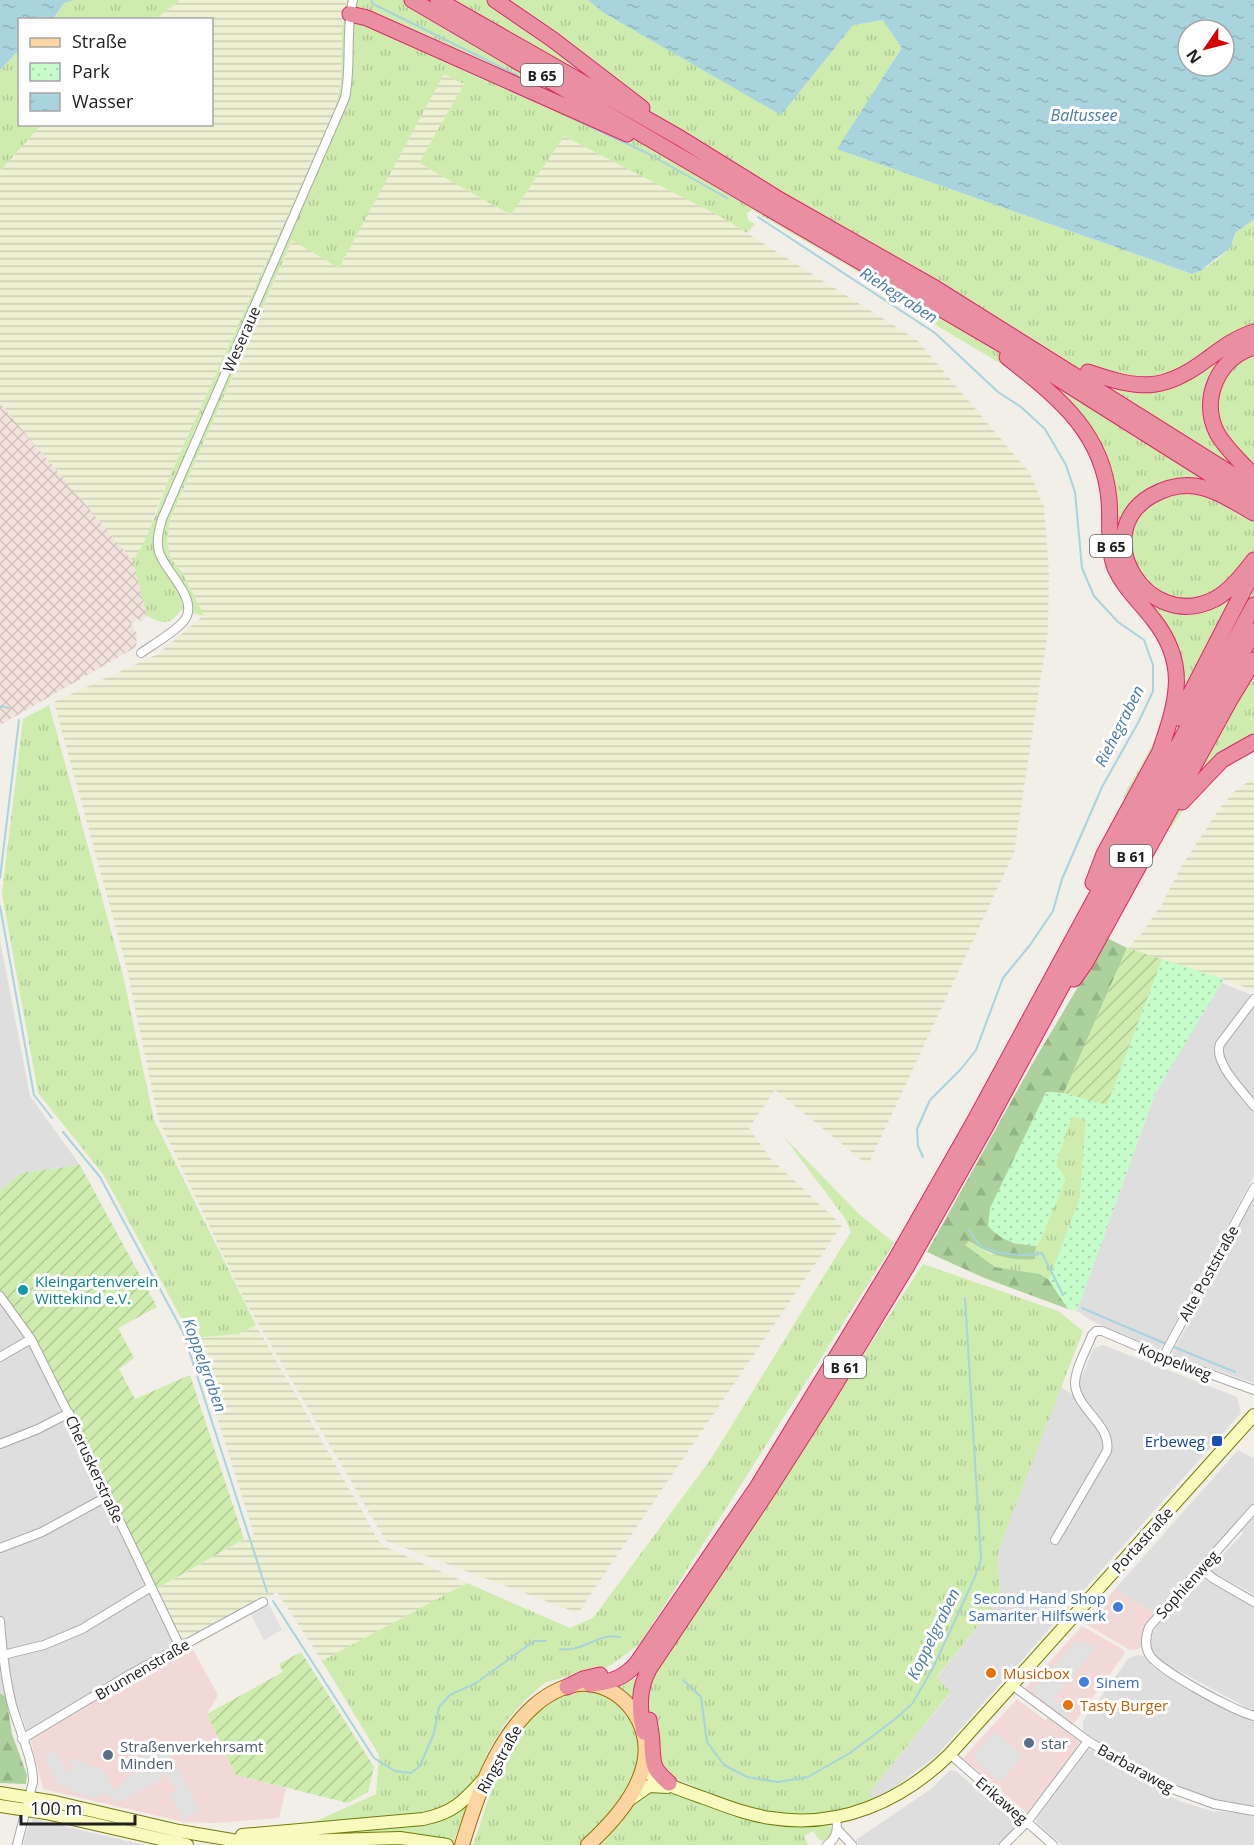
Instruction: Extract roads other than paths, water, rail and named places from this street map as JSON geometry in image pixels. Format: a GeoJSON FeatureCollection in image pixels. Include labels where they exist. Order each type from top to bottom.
{"type":"FeatureCollection","features":[{"type":"Feature","properties":{"kind":"highway","name":"B 65"},"geometry":{"type":"LineString","coordinates":[[412,0],[671,152],[745,187],[882,274],[906,294],[1007,357],[1059,398],[1088,436],[1098,456],[1109,498],[1114,565],[1123,585],[1163,633],[1174,659],[1178,680],[1176,698],[1160,751],[1104,854],[1075,934]]}},
{"type":"Feature","properties":{"kind":"highway","name":"B 65"},"geometry":{"type":"LineString","coordinates":[[438,0],[680,138],[745,187]]}},
{"type":"Feature","properties":{"kind":"highway"},"geometry":{"type":"LineString","coordinates":[[495,0],[561,46],[680,138]]}},
{"type":"Feature","properties":{"kind":"highway"},"geometry":{"type":"LineString","coordinates":[[352,7],[367,18],[597,122],[671,152]]}},
{"type":"Feature","properties":{"kind":"highway","name":"B 65"},"geometry":{"type":"LineString","coordinates":[[775,205],[935,288],[980,308],[1254,475]]}},
{"type":"Feature","properties":{"kind":"highway"},"geometry":{"type":"LineString","coordinates":[[882,274],[1032,362],[1254,502]]}},
{"type":"Feature","properties":{"kind":"highway"},"geometry":{"type":"LineString","coordinates":[[935,288],[1254,488]]}},
{"type":"Feature","properties":{"kind":"highway"},"geometry":{"type":"LineString","coordinates":[[1088,372],[1127,384],[1165,383],[1194,369],[1236,339],[1254,332]]}},
{"type":"Feature","properties":{"kind":"highway"},"geometry":{"type":"LineString","coordinates":[[1254,347],[1239,353],[1229,361],[1217,377],[1210,398],[1212,420],[1218,434],[1254,475]]}},
{"type":"Feature","properties":{"kind":"highway"},"geometry":{"type":"LineString","coordinates":[[1007,357],[1254,512]]}},
{"type":"Feature","properties":{"kind":"highway"},"geometry":{"type":"LineString","coordinates":[[1254,512],[1217,493],[1197,486],[1178,486],[1161,490],[1147,499],[1134,513],[1125,532],[1126,561],[1137,583],[1165,602],[1182,605],[1199,604],[1215,598],[1229,588],[1254,560]]}},
{"type":"Feature","properties":{"kind":"highway"},"geometry":{"type":"LineString","coordinates":[[1160,751],[1254,570]]}},
{"type":"Feature","properties":{"kind":"highway","name":"B 61"},"geometry":{"type":"LineString","coordinates":[[590,1684],[623,1677],[637,1663],[758,1485],[868,1306],[974,1122],[1254,605]]}},
{"type":"Feature","properties":{"kind":"highway","name":"B 61"},"geometry":{"type":"LineString","coordinates":[[644,1732],[640,1704],[643,1681],[652,1663],[754,1512],[843,1372],[912,1256],[1254,630]]}},
{"type":"Feature","properties":{"kind":"highway"},"geometry":{"type":"LineString","coordinates":[[1041,1023],[1086,962],[1254,660]]}},
{"type":"Feature","properties":{"kind":"highway"},"geometry":{"type":"LineString","coordinates":[[1159,830],[1204,777],[1222,760],[1254,742]]}},
{"type":"Feature","properties":{"kind":"highway"},"geometry":{"type":"LineString","coordinates":[[567,1687],[583,1679],[617,1670],[646,1648]]}},
{"type":"Feature","properties":{"kind":"highway"},"geometry":{"type":"LineString","coordinates":[[643,1681],[652,1739],[652,1762],[658,1772],[675,1786]]}},
{"type":"Feature","properties":{"kind":"main road","name":"Portastraße"},"geometry":{"type":"LineString","coordinates":[[643,1768],[651,1775],[675,1786],[741,1811],[791,1820],[837,1823],[903,1792],[950,1754],[1254,1415]]}},
{"type":"Feature","properties":{"kind":"main road","name":"Ringstraße"},"geometry":{"type":"LineString","coordinates":[[462,1845],[489,1772],[526,1713],[543,1699],[567,1687],[590,1684]]}},
{"type":"Feature","properties":{"kind":"main road"},"geometry":{"type":"LineString","coordinates":[[590,1684],[621,1698],[637,1716],[644,1732]]}},
{"type":"Feature","properties":{"kind":"main road","name":"B 61"},"geometry":{"type":"LineString","coordinates":[[593,1841],[626,1803],[639,1780],[646,1751],[644,1732]]}},
{"type":"Feature","properties":{"kind":"main road"},"geometry":{"type":"LineString","coordinates":[[211,1836],[423,1820],[455,1808],[489,1772]]}},
{"type":"Feature","properties":{"kind":"main road","name":"Portastraße"},"geometry":{"type":"LineString","coordinates":[[626,1803],[649,1786],[675,1786]]}},
{"type":"Feature","properties":{"kind":"main road"},"geometry":{"type":"LineString","coordinates":[[0,1793],[27,1803],[187,1845]]}},
{"type":"Feature","properties":{"kind":"main road"},"geometry":{"type":"LineString","coordinates":[[0,1806],[27,1803],[211,1836],[264,1842],[400,1838],[447,1845]]}},
{"type":"Feature","properties":{"kind":"street","name":"Weseraue"},"geometry":{"type":"LineString","coordinates":[[141,653],[184,621],[187,615],[185,594],[168,571],[159,551],[157,539],[162,519],[345,98],[350,65],[352,7]]}},
{"type":"Feature","properties":{"kind":"street"},"geometry":{"type":"LineString","coordinates":[[1254,999],[1220,1044],[1218,1050],[1222,1066],[1254,1106]]}},
{"type":"Feature","properties":{"kind":"street","name":"Alte Poststraße"},"geometry":{"type":"LineString","coordinates":[[1162,1357],[1254,1188]]}},
{"type":"Feature","properties":{"kind":"street","name":"Cheruskerstraße"},"geometry":{"type":"LineString","coordinates":[[0,1296],[32,1339],[180,1647]]}},
{"type":"Feature","properties":{"kind":"street","name":"Koppelweg"},"geometry":{"type":"LineString","coordinates":[[1055,1540],[1109,1445],[1107,1437],[1081,1400],[1075,1387],[1077,1374],[1092,1335],[1096,1331],[1102,1331],[1162,1357],[1254,1390]]}},
{"type":"Feature","properties":{"kind":"street"},"geometry":{"type":"LineString","coordinates":[[0,1357],[32,1339]]}},
{"type":"Feature","properties":{"kind":"street"},"geometry":{"type":"LineString","coordinates":[[0,1444],[38,1429],[69,1413]]}},
{"type":"Feature","properties":{"kind":"street"},"geometry":{"type":"LineString","coordinates":[[0,1548],[42,1532],[108,1496]]}},
{"type":"Feature","properties":{"kind":"street","name":"Sophienweg"},"geometry":{"type":"LineString","coordinates":[[1254,1509],[1149,1627],[1146,1634],[1147,1649],[1154,1661],[1163,1668],[1228,1705],[1254,1716]]}},
{"type":"Feature","properties":{"kind":"street"},"geometry":{"type":"LineString","coordinates":[[1201,1569],[1254,1602]]}},
{"type":"Feature","properties":{"kind":"street"},"geometry":{"type":"LineString","coordinates":[[3,1655],[44,1645],[82,1629],[151,1587]]}},
{"type":"Feature","properties":{"kind":"street","name":"Brunnenstraße"},"geometry":{"type":"LineString","coordinates":[[22,1739],[129,1675],[263,1602]]}},
{"type":"Feature","properties":{"kind":"street"},"geometry":{"type":"LineString","coordinates":[[0,1621],[10,1695],[33,1771],[20,1844]]}},
{"type":"Feature","properties":{"kind":"street","name":"Barbaraweg"},"geometry":{"type":"LineString","coordinates":[[1012,1685],[1088,1741],[1165,1787],[1214,1804],[1254,1811]]}},
{"type":"Feature","properties":{"kind":"street","name":"Barbaraweg"},"geometry":{"type":"LineString","coordinates":[[1004,1845],[1027,1822],[1088,1741]]}},
{"type":"Feature","properties":{"kind":"street","name":"Erikaweg"},"geometry":{"type":"LineString","coordinates":[[950,1754],[1053,1845]]}},
{"type":"Feature","properties":{"kind":"street"},"geometry":{"type":"LineString","coordinates":[[827,1845],[834,1839],[837,1823]]}},
{"type":"Feature","properties":{"kind":"street"},"geometry":{"type":"LineString","coordinates":[[837,1823],[852,1845]]}},
{"type":"Feature","properties":{"kind":"water"},"geometry":{"type":"Polygon","coordinates":[[[0,0],[74,0],[64,3],[54,18],[18,18],[18,51],[0,70],[0,0]]]}},
{"type":"Feature","properties":{"kind":"water","name":"Baltussee"},"geometry":{"type":"Polygon","coordinates":[[[588,0],[1254,0],[1254,219],[1236,232],[1230,248],[1200,271],[1192,274],[837,149],[902,48],[883,20],[853,25],[781,115],[604,13],[588,0]]]}},
{"type":"Feature","properties":{"kind":"waterway","name":"Riehegraben"},"geometry":{"type":"LineString","coordinates":[[371,0],[373,4],[517,75]]}},
{"type":"Feature","properties":{"kind":"waterway","name":"Riehegraben"},"geometry":{"type":"LineString","coordinates":[[565,115],[647,153],[727,198]]}},
{"type":"Feature","properties":{"kind":"waterway","name":"Riehegraben"},"geometry":{"type":"LineString","coordinates":[[758,217],[935,333],[998,392],[1021,407],[1045,429],[1066,465],[1075,492],[1082,568],[1094,596],[1118,622],[1144,640],[1153,665],[1153,691],[1102,787],[1062,879],[1053,911],[1030,945],[1003,978],[976,1050],[961,1069],[930,1100],[917,1129],[918,1146],[923,1157]]}},
{"type":"Feature","properties":{"kind":"waterway","name":"Koppelgraben"},"geometry":{"type":"LineString","coordinates":[[0,706],[9,708]]}},
{"type":"Feature","properties":{"kind":"waterway","name":"Koppelgraben"},"geometry":{"type":"LineString","coordinates":[[0,878],[19,720]]}},
{"type":"Feature","properties":{"kind":"waterway","name":"Koppelgraben"},"geometry":{"type":"LineString","coordinates":[[0,906],[34,1095],[52,1118]]}},
{"type":"Feature","properties":{"kind":"waterway","name":"Koppelgraben"},"geometry":{"type":"LineString","coordinates":[[63,1132],[100,1177],[183,1332],[267,1592]]}},
{"type":"Feature","properties":{"kind":"waterway","name":"Riehegraben"},"geometry":{"type":"LineString","coordinates":[[969,1230],[980,1245],[993,1251],[1019,1255],[1042,1253],[1063,1295]]}},
{"type":"Feature","properties":{"kind":"waterway","name":"Koppelgraben"},"geometry":{"type":"LineString","coordinates":[[683,1680],[701,1697],[707,1742],[724,1765],[747,1777],[778,1782],[808,1777],[850,1753],[912,1704],[933,1668],[981,1560],[965,1298]]}},
{"type":"Feature","properties":{"kind":"waterway","name":"Riehegraben"},"geometry":{"type":"LineString","coordinates":[[1082,1308],[1164,1343]]}},
{"type":"Feature","properties":{"kind":"waterway","name":"Riehegraben"},"geometry":{"type":"LineString","coordinates":[[1174,1347],[1235,1372]]}},
{"type":"Feature","properties":{"kind":"waterway","name":"Koppelgraben"},"geometry":{"type":"LineString","coordinates":[[273,1601],[374,1758],[395,1771],[411,1773],[420,1766],[434,1733],[439,1707],[450,1695],[476,1683],[534,1641],[546,1641]]}},
{"type":"Feature","properties":{"kind":"waterway","name":"Koppelgraben"},"geometry":{"type":"LineString","coordinates":[[560,1649],[576,1648],[605,1637],[620,1637]]}},
{"type":"Feature","properties":{"kind":"place","name":"Kleingartenverein Wittekind e.V."},"geometry":{"type":"Point","coordinates":[23,1290]}},
{"type":"Feature","properties":{"kind":"place","name":"Erbeweg"},"geometry":{"type":"Point","coordinates":[1217,1441]}},
{"type":"Feature","properties":{"kind":"place","name":"Second Hand Shop Samariter Hilfswerk"},"geometry":{"type":"Point","coordinates":[1118,1607]}},
{"type":"Feature","properties":{"kind":"place","name":"Musicbox"},"geometry":{"type":"Point","coordinates":[991,1673]}},
{"type":"Feature","properties":{"kind":"place","name":"Sinem"},"geometry":{"type":"Point","coordinates":[1084,1682]}},
{"type":"Feature","properties":{"kind":"place","name":"Tasty Burger"},"geometry":{"type":"Point","coordinates":[1068,1705]}},
{"type":"Feature","properties":{"kind":"place","name":"star"},"geometry":{"type":"Point","coordinates":[1029,1743]}},
{"type":"Feature","properties":{"kind":"place","name":"Straßenverkehrsamt Minden"},"geometry":{"type":"Point","coordinates":[108,1755]}}]}
